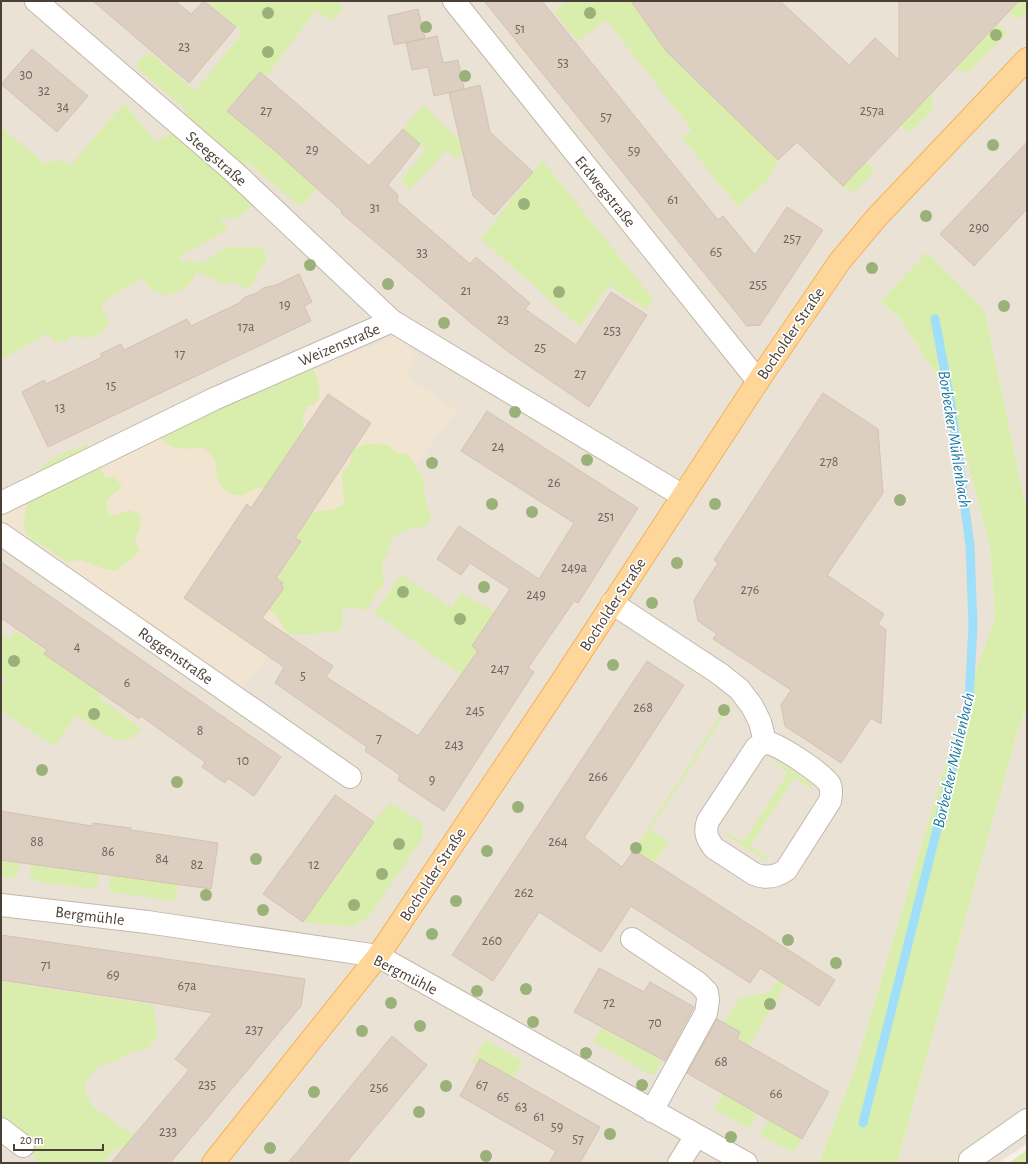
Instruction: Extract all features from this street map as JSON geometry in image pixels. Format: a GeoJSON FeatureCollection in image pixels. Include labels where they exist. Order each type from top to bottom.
{"type":"FeatureCollection","features":[{"type":"Feature","properties":{"kind":"main road","name":"Bocholder Straße"},"geometry":{"type":"LineString","coordinates":[[213,1163],[378,956],[823,284],[858,239],[1027,59]]}},
{"type":"Feature","properties":{"kind":"street","name":"Steegstraße"},"geometry":{"type":"LineString","coordinates":[[36,1],[233,171],[392,321]]}},
{"type":"Feature","properties":{"kind":"street","name":"Erdwegstraße"},"geometry":{"type":"LineString","coordinates":[[454,1],[758,381]]}},
{"type":"Feature","properties":{"kind":"street","name":"Weizenstraße"},"geometry":{"type":"LineString","coordinates":[[1,503],[214,399],[392,321],[683,496]]}},
{"type":"Feature","properties":{"kind":"street","name":"Roggenstraße"},"geometry":{"type":"LineString","coordinates":[[1,534],[350,777]]}},
{"type":"Feature","properties":{"kind":"street"},"geometry":{"type":"LineString","coordinates":[[612,603],[720,674],[739,689],[752,706],[760,722],[765,742]]}},
{"type":"Feature","properties":{"kind":"street"},"geometry":{"type":"LineString","coordinates":[[765,742],[776,745],[821,775],[830,786],[831,793],[830,801],[786,870],[779,875],[770,877],[762,877],[754,874],[714,848],[709,842],[706,828],[708,821],[756,748],[765,742]]}},
{"type":"Feature","properties":{"kind":"street","name":"Bergmühle"},"geometry":{"type":"LineString","coordinates":[[1,905],[147,922],[378,956],[746,1163]]}},
{"type":"Feature","properties":{"kind":"street"},"geometry":{"type":"LineString","coordinates":[[632,939],[698,983],[706,992],[708,1000],[706,1013],[696,1035],[652,1111]]}},
{"type":"Feature","properties":{"kind":"street"},"geometry":{"type":"LineString","coordinates":[[970,1160],[1027,1120]]}},
{"type":"Feature","properties":{"kind":"street"},"geometry":{"type":"LineString","coordinates":[[1,1129],[23,1146]]}},
{"type":"Feature","properties":{"kind":"street"},"geometry":{"type":"LineString","coordinates":[[679,1163],[696,1136]]}},
{"type":"Feature","properties":{"kind":"shaded area"},"geometry":{"type":"Polygon","coordinates":[[[1,1],[1027,1],[1027,513],[985,311],[880,302],[899,317],[951,398],[990,548],[995,618],[964,702],[854,1071],[819,1163],[1,1163],[1,1]]]}},
{"type":"Feature","properties":{"kind":"shaded area"},"geometry":{"type":"Polygon","coordinates":[[[398,335],[416,356],[407,376],[457,411],[239,694],[1,526],[1,512],[208,413],[398,335]]]}},
{"type":"Feature","properties":{"kind":"shaded area"},"geometry":{"type":"Polygon","coordinates":[[[1027,706],[1027,1144],[998,1163],[897,1163],[1019,727],[1027,706]]]}},
{"type":"Feature","properties":{"kind":"green space"},"geometry":{"type":"Polygon","coordinates":[[[206,1],[337,1],[344,9],[331,21],[316,10],[266,77],[260,72],[227,110],[317,188],[305,203],[298,205],[245,160],[257,191],[251,207],[237,218],[220,219],[228,229],[179,257],[182,261],[202,263],[227,247],[252,247],[265,249],[266,261],[259,271],[254,283],[246,289],[233,281],[222,285],[211,278],[196,272],[188,285],[165,296],[150,288],[142,278],[105,300],[102,308],[109,322],[102,333],[87,338],[72,336],[65,341],[53,341],[48,333],[1,360],[1,127],[45,164],[59,161],[71,165],[124,103],[156,142],[161,139],[170,133],[182,121],[187,111],[135,66],[145,55],[147,56],[151,53],[195,91],[243,32],[206,1]]]}},
{"type":"Feature","properties":{"kind":"green space"},"geometry":{"type":"Polygon","coordinates":[[[567,1],[639,1],[634,6],[667,52],[778,160],[769,179],[738,207],[682,138],[692,130],[606,20],[578,41],[554,12],[567,1]]]}},
{"type":"Feature","properties":{"kind":"green space"},"geometry":{"type":"Polygon","coordinates":[[[1019,1],[1027,1],[1027,11],[1018,20],[1009,11],[1019,1]]]}},
{"type":"Feature","properties":{"kind":"green space"},"geometry":{"type":"Polygon","coordinates":[[[998,24],[1007,33],[969,72],[954,70],[998,24]]]}},
{"type":"Feature","properties":{"kind":"green space"},"geometry":{"type":"Polygon","coordinates":[[[932,93],[933,109],[911,132],[901,126],[932,93]]]}},
{"type":"Feature","properties":{"kind":"green space"},"geometry":{"type":"Polygon","coordinates":[[[423,105],[467,148],[457,159],[447,150],[409,190],[401,180],[426,150],[403,129],[423,105]]]}},
{"type":"Feature","properties":{"kind":"green space"},"geometry":{"type":"Polygon","coordinates":[[[542,160],[653,299],[646,309],[609,285],[580,327],[481,239],[542,160]]]}},
{"type":"Feature","properties":{"kind":"green space"},"geometry":{"type":"Polygon","coordinates":[[[866,162],[875,171],[854,192],[845,189],[828,176],[829,173],[842,186],[866,162]]]}},
{"type":"Feature","properties":{"kind":"green space"},"geometry":{"type":"Polygon","coordinates":[[[927,252],[985,311],[1027,513],[1027,706],[1019,727],[897,1163],[819,1163],[854,1071],[964,702],[995,618],[990,548],[951,398],[899,317],[880,302],[927,252]]]}},
{"type":"Feature","properties":{"kind":"green space"},"geometry":{"type":"Polygon","coordinates":[[[311,367],[318,379],[320,396],[314,405],[308,406],[303,415],[304,431],[266,487],[257,488],[241,496],[227,493],[219,481],[215,460],[204,448],[175,448],[160,437],[232,397],[243,401],[250,391],[311,367]]]}},
{"type":"Feature","properties":{"kind":"green space"},"geometry":{"type":"Polygon","coordinates":[[[366,444],[388,445],[398,453],[409,455],[423,478],[426,503],[431,518],[426,526],[413,528],[399,533],[391,540],[388,554],[382,562],[384,586],[378,591],[367,610],[348,607],[342,611],[343,624],[336,633],[330,630],[314,634],[288,634],[276,615],[268,610],[264,598],[289,538],[298,534],[302,522],[309,513],[334,509],[344,504],[342,480],[343,471],[349,467],[353,450],[366,444]]]}},
{"type":"Feature","properties":{"kind":"green space"},"geometry":{"type":"Polygon","coordinates":[[[85,445],[95,450],[102,472],[106,478],[115,477],[122,486],[108,500],[108,514],[116,515],[130,510],[139,514],[141,524],[135,540],[140,551],[116,571],[104,569],[81,560],[66,562],[44,546],[33,541],[26,533],[23,524],[29,483],[44,464],[63,453],[85,445]]]}},
{"type":"Feature","properties":{"kind":"green space"},"geometry":{"type":"Polygon","coordinates":[[[401,575],[452,608],[461,593],[495,612],[468,680],[374,613],[401,575]]]}},
{"type":"Feature","properties":{"kind":"green space"},"geometry":{"type":"Polygon","coordinates":[[[15,630],[46,651],[44,654],[102,693],[99,698],[141,728],[134,736],[126,740],[118,740],[100,732],[77,715],[54,746],[1,711],[1,688],[6,681],[1,675],[1,633],[10,639],[15,630]]]}},
{"type":"Feature","properties":{"kind":"green space"},"geometry":{"type":"Polygon","coordinates":[[[729,702],[732,703],[650,830],[669,842],[654,863],[634,850],[729,702]]]}},
{"type":"Feature","properties":{"kind":"green space"},"geometry":{"type":"Polygon","coordinates":[[[771,759],[776,760],[812,784],[813,789],[794,778],[750,846],[768,858],[764,860],[726,835],[724,831],[743,842],[788,773],[771,759]]]}},
{"type":"Feature","properties":{"kind":"green space"},"geometry":{"type":"Polygon","coordinates":[[[390,803],[422,823],[423,837],[370,915],[354,927],[303,922],[374,822],[390,803]]]}},
{"type":"Feature","properties":{"kind":"green space"},"geometry":{"type":"Polygon","coordinates":[[[1,860],[20,862],[18,873],[14,878],[1,877],[1,860]]]}},
{"type":"Feature","properties":{"kind":"green space"},"geometry":{"type":"Polygon","coordinates":[[[31,864],[99,873],[97,886],[92,889],[34,881],[30,877],[31,864]]]}},
{"type":"Feature","properties":{"kind":"green space"},"geometry":{"type":"Polygon","coordinates":[[[111,875],[176,884],[178,887],[175,901],[111,892],[109,888],[111,875]]]}},
{"type":"Feature","properties":{"kind":"green space"},"geometry":{"type":"Polygon","coordinates":[[[781,975],[788,979],[749,1046],[737,1039],[740,1032],[724,1023],[739,998],[770,992],[781,975]]]}},
{"type":"Feature","properties":{"kind":"green space"},"geometry":{"type":"Polygon","coordinates":[[[1,981],[153,1005],[158,1036],[146,1050],[134,1051],[119,1060],[99,1066],[86,1081],[85,1091],[92,1106],[134,1136],[122,1151],[117,1147],[103,1163],[38,1163],[33,1155],[33,1148],[1,1121],[1,981]]]}},
{"type":"Feature","properties":{"kind":"green space"},"geometry":{"type":"Polygon","coordinates":[[[601,1028],[662,1060],[655,1074],[649,1074],[593,1041],[601,1028]]]}},
{"type":"Feature","properties":{"kind":"green space"},"geometry":{"type":"Polygon","coordinates":[[[485,1041],[488,1041],[523,1061],[513,1078],[480,1060],[476,1065],[472,1063],[485,1041]]]}},
{"type":"Feature","properties":{"kind":"green space"},"geometry":{"type":"Polygon","coordinates":[[[723,1093],[757,1113],[749,1128],[714,1109],[723,1093]]]}},
{"type":"Feature","properties":{"kind":"green space"},"geometry":{"type":"Polygon","coordinates":[[[768,1120],[802,1139],[795,1149],[790,1151],[760,1135],[768,1120]]]}},
{"type":"Feature","properties":{"kind":"green space"},"geometry":{"type":"Polygon","coordinates":[[[1027,1150],[1027,1163],[1009,1163],[1027,1150]]]}},
{"type":"Feature","properties":{"kind":"building"},"geometry":{"type":"Polygon","coordinates":[[[93,1],[175,1],[191,14],[204,1],[236,27],[189,83],[93,1]]]}},
{"type":"Feature","properties":{"kind":"building"},"geometry":{"type":"Polygon","coordinates":[[[484,1],[542,1],[718,220],[723,216],[755,255],[787,207],[823,230],[760,325],[747,326],[484,1]]]}},
{"type":"Feature","properties":{"kind":"building"},"geometry":{"type":"Polygon","coordinates":[[[631,1],[780,1],[849,65],[875,38],[899,60],[899,1],[1019,1],[843,186],[797,142],[778,160],[667,52],[631,1]]]}},
{"type":"Feature","properties":{"kind":"building"},"geometry":{"type":"Polygon","coordinates":[[[418,9],[425,38],[394,45],[388,16],[418,9]]]}},
{"type":"Feature","properties":{"kind":"building"},"geometry":{"type":"Polygon","coordinates":[[[437,36],[443,63],[458,60],[464,89],[434,96],[428,67],[412,70],[406,43],[437,36]]]}},
{"type":"Feature","properties":{"kind":"building"},"geometry":{"type":"Polygon","coordinates":[[[32,49],[88,96],[57,132],[1,84],[32,49]]]}},
{"type":"Feature","properties":{"kind":"building"},"geometry":{"type":"Polygon","coordinates":[[[260,72],[369,166],[403,129],[420,144],[388,185],[398,195],[397,201],[470,264],[476,257],[530,303],[525,309],[576,345],[611,292],[647,315],[589,407],[510,353],[471,323],[341,213],[342,211],[273,149],[227,111],[260,72]]]}},
{"type":"Feature","properties":{"kind":"building"},"geometry":{"type":"Polygon","coordinates":[[[480,85],[490,132],[533,172],[494,215],[473,196],[449,93],[480,85]]]}},
{"type":"Feature","properties":{"kind":"building"},"geometry":{"type":"Polygon","coordinates":[[[1027,142],[1027,209],[974,266],[940,234],[1027,142]]]}},
{"type":"Feature","properties":{"kind":"building"},"geometry":{"type":"Polygon","coordinates":[[[299,274],[312,302],[304,306],[311,321],[48,447],[22,392],[44,380],[46,384],[102,357],[100,354],[121,344],[124,350],[187,319],[191,326],[239,303],[245,297],[257,293],[263,288],[276,285],[299,274]]]}},
{"type":"Feature","properties":{"kind":"building"},"geometry":{"type":"Polygon","coordinates":[[[823,393],[878,429],[883,493],[827,575],[884,614],[878,624],[886,630],[881,724],[871,718],[841,763],[785,726],[781,705],[791,690],[713,639],[717,634],[698,621],[694,600],[718,563],[714,560],[823,393]]]}},
{"type":"Feature","properties":{"kind":"building"},"geometry":{"type":"Polygon","coordinates":[[[328,394],[371,423],[295,538],[301,541],[276,578],[283,583],[281,586],[284,588],[262,618],[333,666],[326,677],[418,736],[478,651],[472,646],[510,589],[470,563],[461,575],[437,559],[459,526],[539,579],[574,523],[461,451],[487,411],[638,508],[578,603],[574,601],[528,668],[534,672],[444,811],[398,780],[400,775],[365,751],[367,747],[275,683],[284,667],[184,598],[247,504],[251,508],[328,394]]]}},
{"type":"Feature","properties":{"kind":"building"},"geometry":{"type":"Polygon","coordinates":[[[1,562],[281,757],[254,796],[228,778],[225,783],[202,767],[205,762],[141,716],[139,719],[44,654],[47,650],[1,618],[1,562]]]}},
{"type":"Feature","properties":{"kind":"building"},"geometry":{"type":"Polygon","coordinates":[[[647,661],[684,685],[584,838],[622,867],[634,850],[835,980],[819,1006],[760,968],[750,983],[631,906],[601,952],[539,912],[493,981],[452,955],[647,661]]]}},
{"type":"Feature","properties":{"kind":"building"},"geometry":{"type":"Polygon","coordinates":[[[335,795],[374,822],[303,922],[263,894],[335,795]]]}},
{"type":"Feature","properties":{"kind":"building"},"geometry":{"type":"Polygon","coordinates":[[[1,811],[92,826],[93,823],[131,828],[131,830],[218,843],[211,889],[1,860],[1,811]]]}},
{"type":"Feature","properties":{"kind":"building"},"geometry":{"type":"Polygon","coordinates":[[[1,935],[305,979],[301,1006],[170,1163],[111,1163],[189,1070],[175,1059],[213,1013],[1,980],[1,935]]]}},
{"type":"Feature","properties":{"kind":"building"},"geometry":{"type":"Polygon","coordinates":[[[599,968],[644,992],[650,982],[694,1007],[665,1061],[574,1012],[599,968]]]}},
{"type":"Feature","properties":{"kind":"building"},"geometry":{"type":"Polygon","coordinates":[[[717,1019],[740,1032],[737,1039],[829,1092],[802,1139],[687,1073],[717,1019]]]}},
{"type":"Feature","properties":{"kind":"building"},"geometry":{"type":"Polygon","coordinates":[[[392,1036],[427,1065],[346,1163],[288,1163],[392,1036]]]}},
{"type":"Feature","properties":{"kind":"building"},"geometry":{"type":"Polygon","coordinates":[[[480,1059],[600,1127],[580,1163],[549,1163],[556,1151],[460,1096],[480,1059]]]}},
{"type":"Feature","properties":{"kind":"waterway","name":"Borbecker Mühlenbach"},"geometry":{"type":"LineString","coordinates":[[863,1123],[969,702],[973,624],[970,546],[951,405],[935,319]]}}]}
